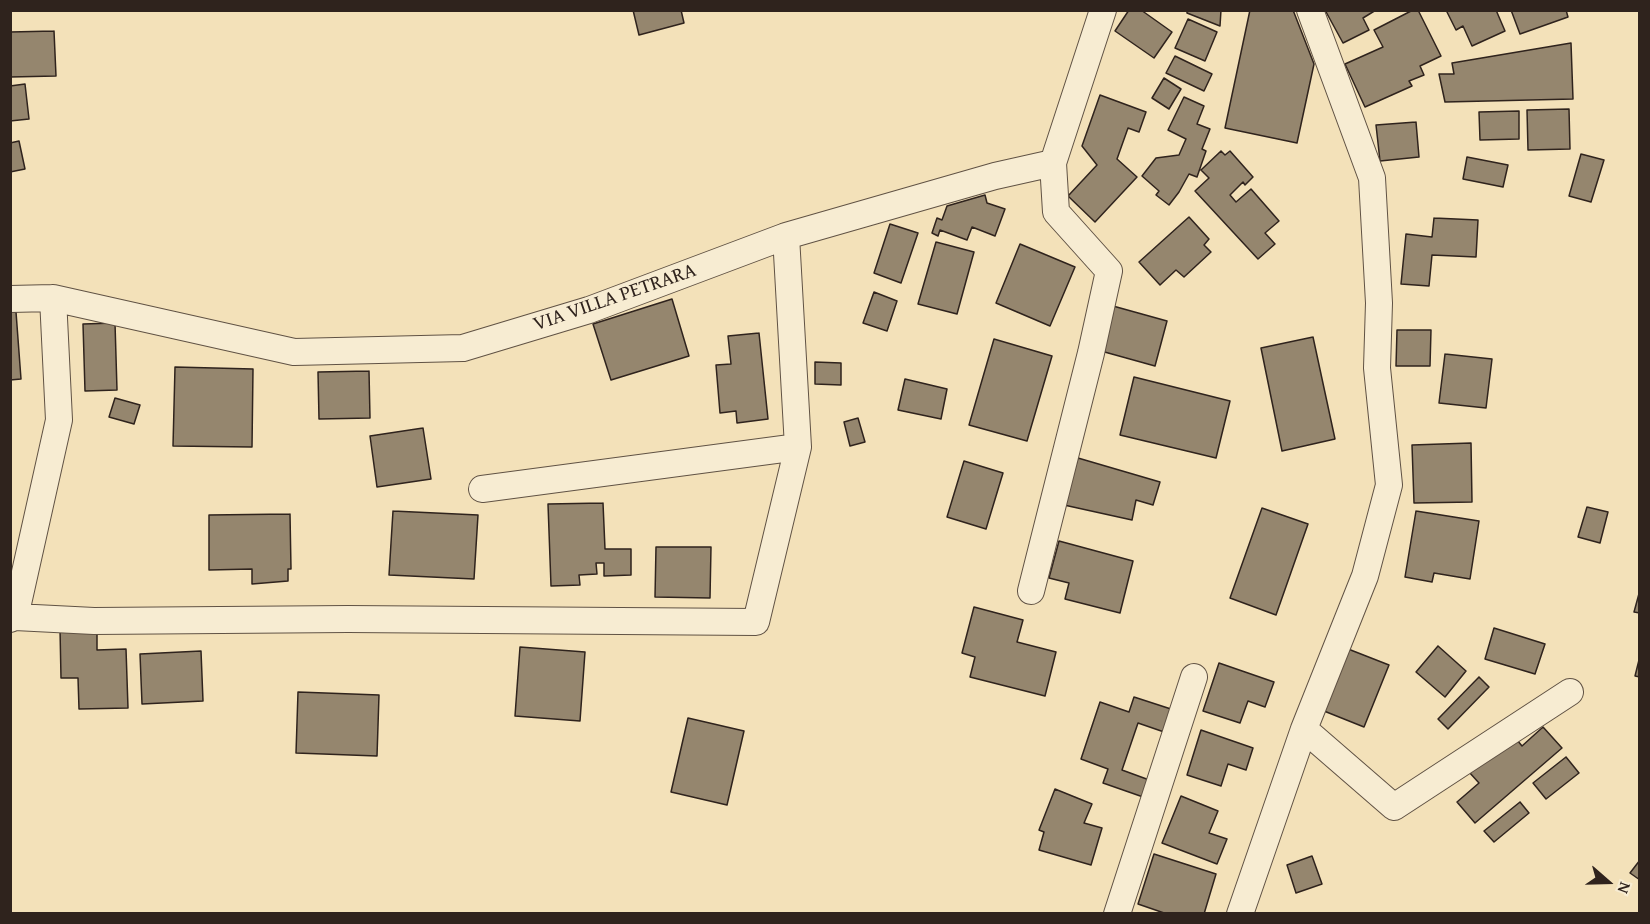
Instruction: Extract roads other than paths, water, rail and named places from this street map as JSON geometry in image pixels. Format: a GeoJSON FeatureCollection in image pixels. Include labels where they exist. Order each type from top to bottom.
{"type":"FeatureCollection","features":[{"type":"Feature","properties":{"kind":"street"},"geometry":{"type":"LineString","coordinates":[[1030,591],[1091,353],[1109,272],[1056,212],[1053,163],[1103,10]]}},
{"type":"Feature","properties":{"kind":"street"},"geometry":{"type":"LineString","coordinates":[[1240,914],[1304,729],[1365,576],[1389,485],[1377,368],[1379,303],[1372,178],[1310,10]]}},
{"type":"Feature","properties":{"kind":"street","name":"VIA VILLA PETRARA"},"geometry":{"type":"LineString","coordinates":[[10,299],[53,298],[294,352],[463,348],[589,310],[786,236],[995,176],[1053,163]]}},
{"type":"Feature","properties":{"kind":"street"},"geometry":{"type":"LineString","coordinates":[[53,298],[59,420],[13,618],[94,621],[348,619],[756,622],[798,447],[786,236]]}},
{"type":"Feature","properties":{"kind":"street"},"geometry":{"type":"LineString","coordinates":[[482,489],[798,447]]}},
{"type":"Feature","properties":{"kind":"street"},"geometry":{"type":"LineString","coordinates":[[1117,914],[1194,677]]}},
{"type":"Feature","properties":{"kind":"street"},"geometry":{"type":"LineString","coordinates":[[1304,729],[1394,807],[1570,692]]}}]}
